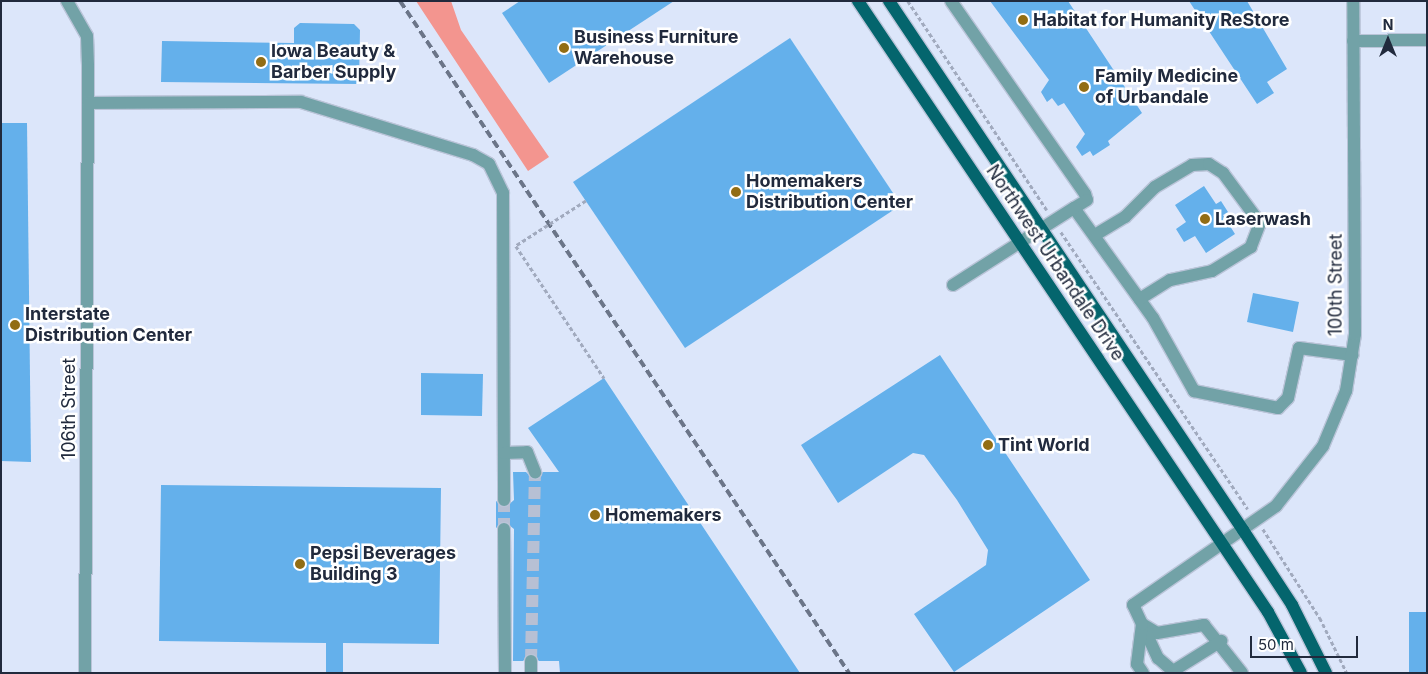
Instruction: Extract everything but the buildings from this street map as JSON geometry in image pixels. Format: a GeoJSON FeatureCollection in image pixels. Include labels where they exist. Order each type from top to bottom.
{"type":"FeatureCollection","features":[{"type":"Feature","properties":{"kind":"main road","name":"Northwest Urbandale Drive"},"geometry":{"type":"LineString","coordinates":[[858,1],[1223,544]]}},
{"type":"Feature","properties":{"kind":"main road","name":"Northwest Urbandale Drive"},"geometry":{"type":"LineString","coordinates":[[889,1],[1243,530]]}},
{"type":"Feature","properties":{"kind":"main road"},"geometry":{"type":"LineString","coordinates":[[1243,530],[1292,605],[1326,673]]}},
{"type":"Feature","properties":{"kind":"main road"},"geometry":{"type":"LineString","coordinates":[[1223,544],[1286,641],[1301,673]]}},
{"type":"Feature","properties":{"kind":"street","name":"106th Street"},"geometry":{"type":"LineString","coordinates":[[67,1],[86,36],[88,102],[85,673]]}},
{"type":"Feature","properties":{"kind":"street"},"geometry":{"type":"LineString","coordinates":[[951,1],[1085,194],[1087,200],[1018,241],[953,284]]}},
{"type":"Feature","properties":{"kind":"street","name":"100th Street"},"geometry":{"type":"LineString","coordinates":[[1142,624],[1133,605],[1243,530],[1297,484],[1323,446],[1346,391],[1353,355],[1353,1]]}},
{"type":"Feature","properties":{"kind":"street"},"geometry":{"type":"LineString","coordinates":[[1353,41],[1427,40]]}},
{"type":"Feature","properties":{"kind":"street"},"geometry":{"type":"LineString","coordinates":[[88,102],[302,102],[463,152],[489,164],[503,193],[504,500]]}},
{"type":"Feature","properties":{"kind":"street"},"geometry":{"type":"LineString","coordinates":[[1095,235],[1125,217],[1155,187],[1192,165],[1209,164],[1223,173],[1260,223],[1259,236],[1251,247],[1212,271],[1170,280],[1139,299]]}},
{"type":"Feature","properties":{"kind":"street"},"geometry":{"type":"LineString","coordinates":[[1074,208],[1139,299],[1194,391],[1278,408],[1288,398],[1299,348],[1353,355]]}},
{"type":"Feature","properties":{"kind":"street"},"geometry":{"type":"LineString","coordinates":[[504,453],[527,452],[534,472]]}},
{"type":"Feature","properties":{"kind":"street"},"geometry":{"type":"LineString","coordinates":[[504,529],[505,673]]}},
{"type":"Feature","properties":{"kind":"street"},"geometry":{"type":"LineString","coordinates":[[1142,624],[1158,658],[1173,671],[1222,641]]}},
{"type":"Feature","properties":{"kind":"street"},"geometry":{"type":"LineString","coordinates":[[1142,624],[1156,633],[1204,625],[1222,641],[1242,673]]}},
{"type":"Feature","properties":{"kind":"street"},"geometry":{"type":"LineString","coordinates":[[1142,624],[1138,657],[1143,673]]}},
{"type":"Feature","properties":{"kind":"street"},"geometry":{"type":"LineString","coordinates":[[1138,657],[1150,673]]}},
{"type":"Feature","properties":{"kind":"path"},"geometry":{"type":"LineString","coordinates":[[908,1],[1256,520],[1320,618],[1347,673]]}},
{"type":"Feature","properties":{"kind":"path"},"geometry":{"type":"LineString","coordinates":[[586,201],[516,246],[604,378]]}},
{"type":"Feature","properties":{"kind":"shaded area"},"geometry":{"type":"Polygon","coordinates":[[[416,1],[451,1],[461,30],[549,157],[528,171],[416,1]]]}},
{"type":"Feature","properties":{"kind":"tunnel"},"geometry":{"type":"LineString","coordinates":[[531,661],[535,472]]}},
{"type":"Feature","properties":{"kind":"tunnel"},"geometry":{"type":"LineString","coordinates":[[504,500],[504,529]]}},
{"type":"Feature","properties":{"kind":"railway"},"geometry":{"type":"LineString","coordinates":[[400,1],[849,673]]}},
{"type":"Feature","properties":{"kind":"place","name":"Habitat for Humanity ReStore"},"geometry":{"type":"Point","coordinates":[1023,20]}},
{"type":"Feature","properties":{"kind":"place","name":"Business Furniture Warehouse"},"geometry":{"type":"Point","coordinates":[564,48]}},
{"type":"Feature","properties":{"kind":"place","name":"Iowa Beauty & Barber Supply"},"geometry":{"type":"Point","coordinates":[261,62]}},
{"type":"Feature","properties":{"kind":"place","name":"Family Medicine of Urbandale"},"geometry":{"type":"Point","coordinates":[1084,87]}},
{"type":"Feature","properties":{"kind":"place","name":"Homemakers Distribution Center"},"geometry":{"type":"Point","coordinates":[736,192]}},
{"type":"Feature","properties":{"kind":"place","name":"Laserwash"},"geometry":{"type":"Point","coordinates":[1205,219]}},
{"type":"Feature","properties":{"kind":"place","name":"Interstate Distribution Center"},"geometry":{"type":"Point","coordinates":[15,325]}},
{"type":"Feature","properties":{"kind":"place","name":"Tint World"},"geometry":{"type":"Point","coordinates":[988,445]}},
{"type":"Feature","properties":{"kind":"place","name":"Homemakers"},"geometry":{"type":"Point","coordinates":[595,515]}},
{"type":"Feature","properties":{"kind":"place","name":"Pepsi Beverages Building 3"},"geometry":{"type":"Point","coordinates":[300,564]}}]}
